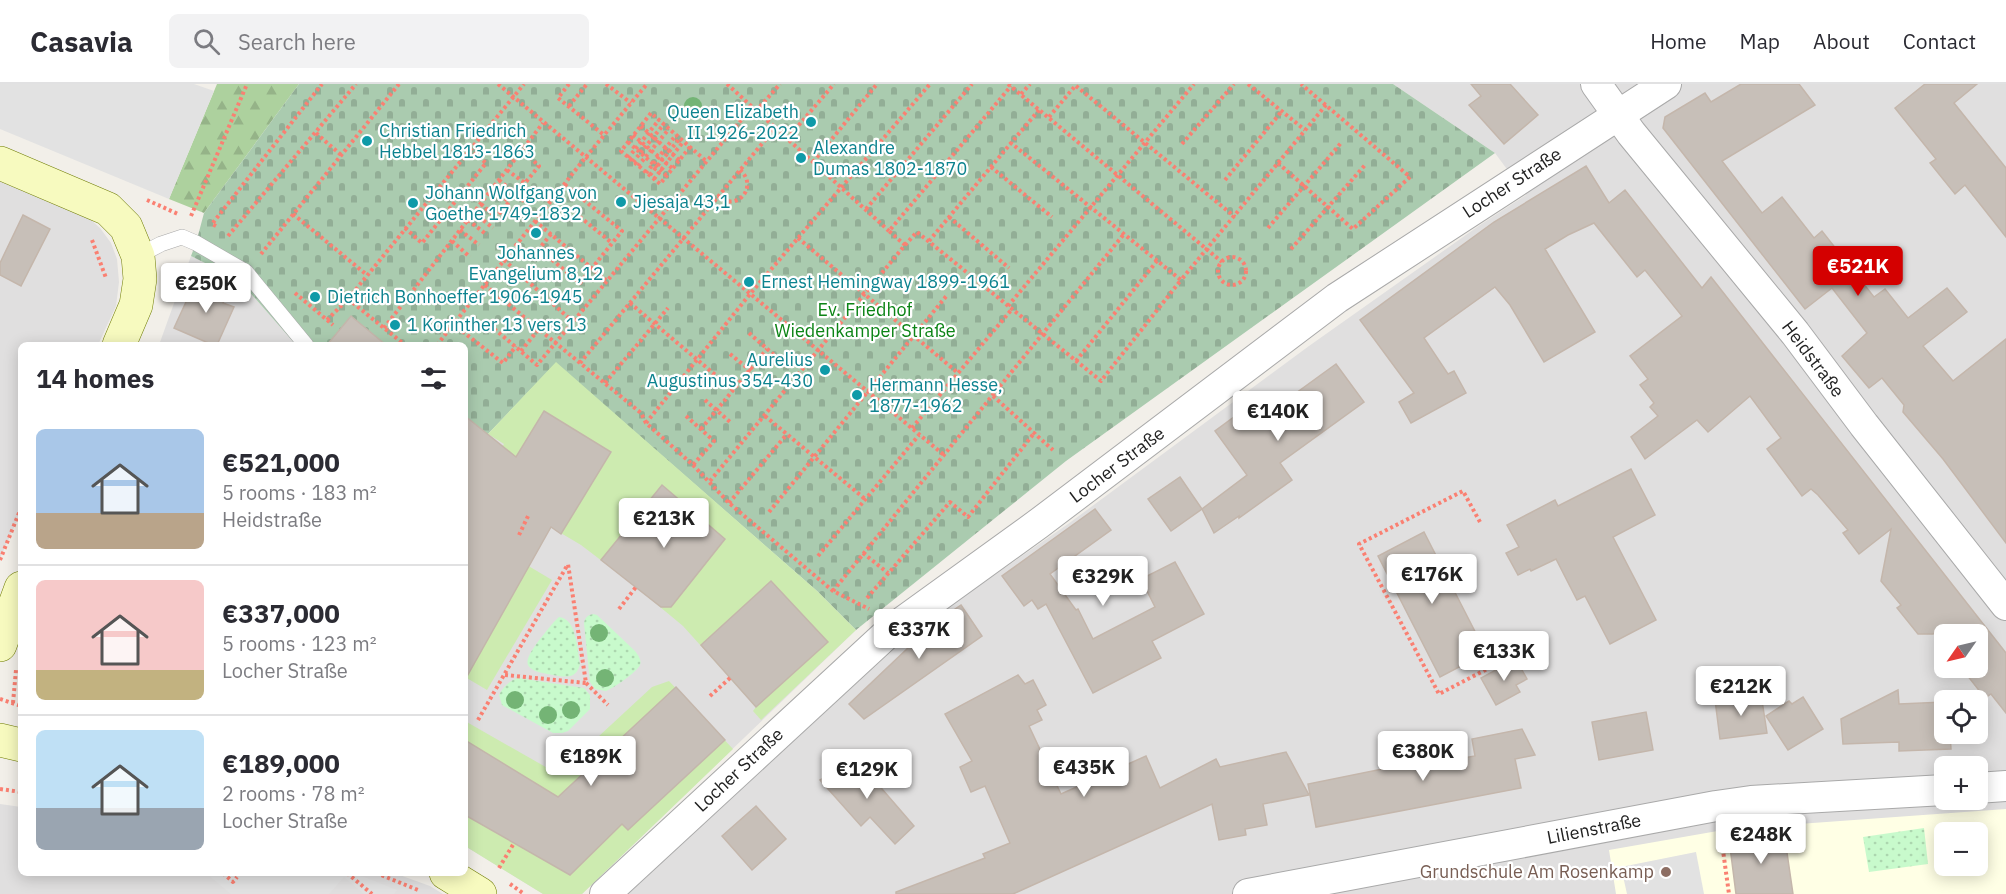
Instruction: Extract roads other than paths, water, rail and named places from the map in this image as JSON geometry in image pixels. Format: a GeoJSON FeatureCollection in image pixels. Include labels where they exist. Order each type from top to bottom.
{"type":"FeatureCollection","features":[{"type":"Feature","properties":{"kind":"street","name":"Heidstraße"},"geometry":{"type":"LineString","coordinates":[[1596,84],[1618,115],[1795,333],[1864,425],[2006,605]]}},
{"type":"Feature","properties":{"kind":"street","name":"Locher Straße"},"geometry":{"type":"LineString","coordinates":[[605,894],[890,631],[1038,524],[1337,298],[1666,84]]}},
{"type":"Feature","properties":{"kind":"street"},"geometry":{"type":"LineString","coordinates":[[0,163],[108,209],[126,227],[138,256],[140,279],[136,305],[120,342]]}},
{"type":"Feature","properties":{"kind":"street"},"geometry":{"type":"LineString","coordinates":[[0,645],[18,596]]}},
{"type":"Feature","properties":{"kind":"street"},"geometry":{"type":"LineString","coordinates":[[0,740],[18,744]]}},
{"type":"Feature","properties":{"kind":"street"},"geometry":{"type":"LineString","coordinates":[[1988,787],[2006,786]]}},
{"type":"Feature","properties":{"kind":"street","name":"Lilienstraße"},"geometry":{"type":"LineString","coordinates":[[1248,894],[1716,806],[1751,801],[1934,791]]}},
{"type":"Feature","properties":{"kind":"street"},"geometry":{"type":"LineString","coordinates":[[457,876],[488,884]]}},
{"type":"Feature","properties":{"kind":"lane"},"geometry":{"type":"LineString","coordinates":[[138,256],[182,237],[196,243],[246,272],[304,342]]}},
{"type":"Feature","properties":{"kind":"place","name":"Queen Elizabeth II 1926-2022"},"geometry":{"type":"Point","coordinates":[811,122]}},
{"type":"Feature","properties":{"kind":"place","name":"Christian Friedrich Hebbel 1813-1863"},"geometry":{"type":"Point","coordinates":[367,141]}},
{"type":"Feature","properties":{"kind":"place","name":"Alexandre Dumas 1802-1870"},"geometry":{"type":"Point","coordinates":[801,158]}},
{"type":"Feature","properties":{"kind":"place","name":"Jjesaja 43,1"},"geometry":{"type":"Point","coordinates":[621,202]}},
{"type":"Feature","properties":{"kind":"place","name":"Johann Wolfgang von Goethe 1749-1832"},"geometry":{"type":"Point","coordinates":[413,203]}},
{"type":"Feature","properties":{"kind":"place","name":"Johannes Evangelium 8,12"},"geometry":{"type":"Point","coordinates":[536,233]}},
{"type":"Feature","properties":{"kind":"place","name":"Ernest Hemingway 1899-1961"},"geometry":{"type":"Point","coordinates":[749,282]}},
{"type":"Feature","properties":{"kind":"place","name":"Dietrich Bonhoeffer 1906-1945"},"geometry":{"type":"Point","coordinates":[315,297]}},
{"type":"Feature","properties":{"kind":"place","name":"1 Korinther 13 vers 13"},"geometry":{"type":"Point","coordinates":[395,325]}},
{"type":"Feature","properties":{"kind":"place","name":"Aurelius Augustinus 354-430"},"geometry":{"type":"Point","coordinates":[825,370]}},
{"type":"Feature","properties":{"kind":"place","name":"Hermann Hesse, 1877-1962"},"geometry":{"type":"Point","coordinates":[857,395]}},
{"type":"Feature","properties":{"kind":"place","name":"Grundschule Am Rosenkamp"},"geometry":{"type":"Point","coordinates":[1666,872]}},
{"type":"Feature","properties":{"kind":"park label","name":"Ev. Friedhof Wiedenkamper Straße"},"geometry":{"type":"Point","coordinates":[865,320]}}]}
